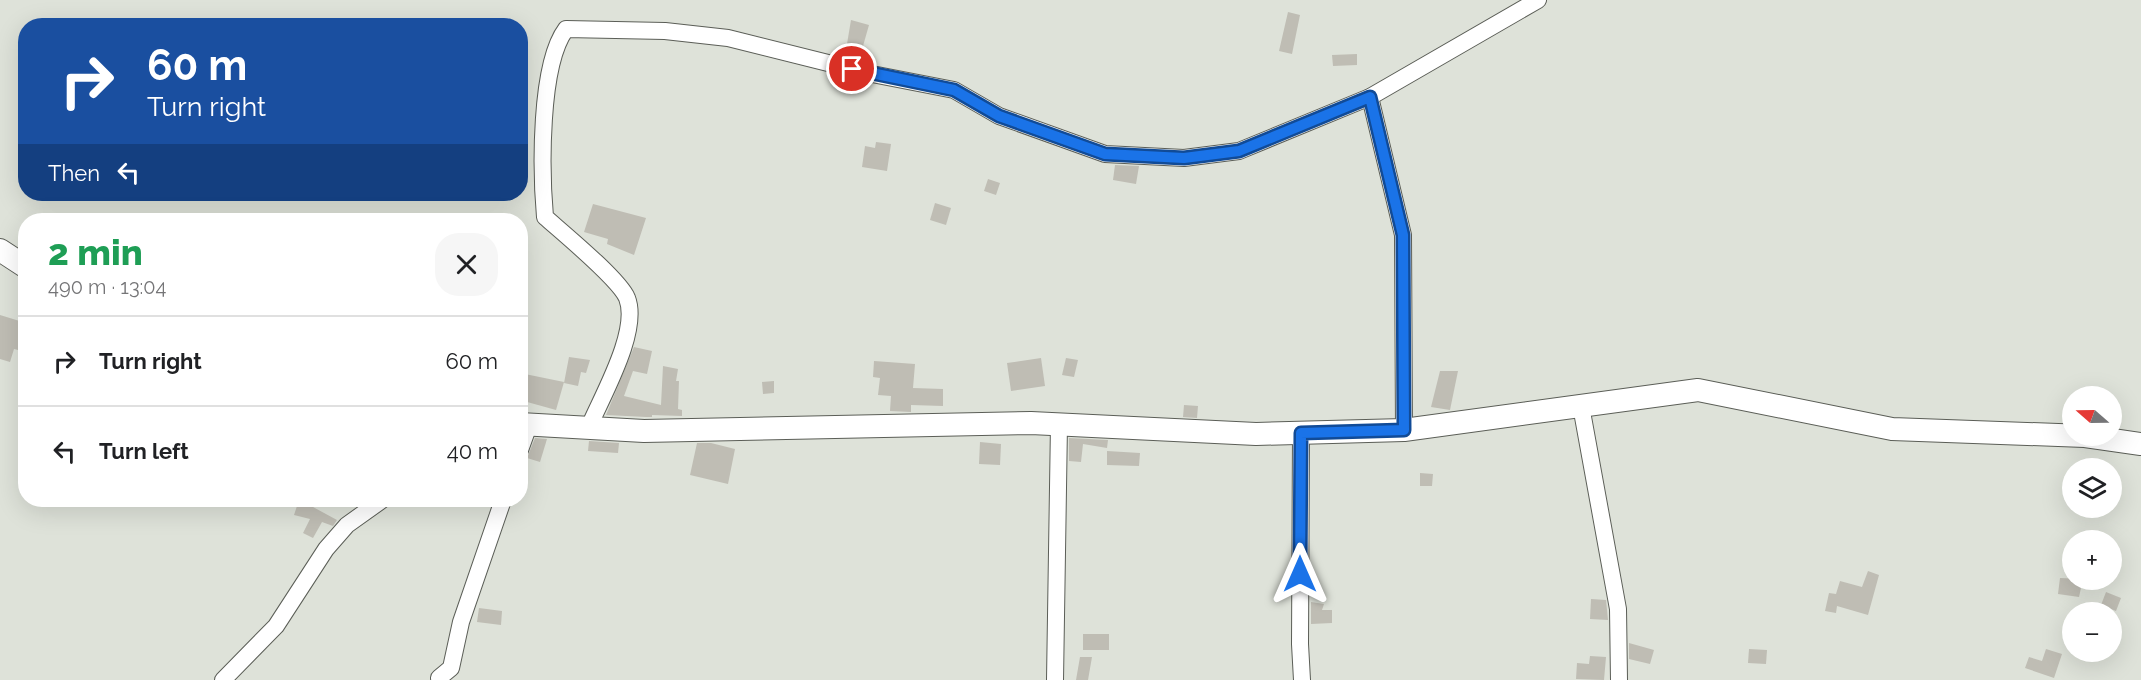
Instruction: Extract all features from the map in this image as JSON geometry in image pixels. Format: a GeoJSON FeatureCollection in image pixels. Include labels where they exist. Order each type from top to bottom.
{"type":"FeatureCollection","features":[{"type":"Feature","properties":{"kind":"street"},"geometry":{"type":"LineString","coordinates":[[589,427],[628,336],[627,298],[605,272],[545,217],[543,186],[547,92],[558,39],[566,29],[665,31],[728,38],[872,74],[954,90],[999,116],[1105,154],[1184,158],[1239,151],[1370,97],[1538,0]]}},
{"type":"Feature","properties":{"kind":"street"},"geometry":{"type":"LineString","coordinates":[[1370,97],[1403,235],[1404,430]]}},
{"type":"Feature","properties":{"kind":"street"},"geometry":{"type":"LineString","coordinates":[[0,250],[18,262]]}},
{"type":"Feature","properties":{"kind":"street"},"geometry":{"type":"LineString","coordinates":[[528,424],[644,431],[1059,424],[1256,434],[1404,430],[1698,390],[1892,429],[2085,436],[2141,444]]}},
{"type":"Feature","properties":{"kind":"street"},"geometry":{"type":"LineString","coordinates":[[1581,406],[1618,609],[1619,680]]}},
{"type":"Feature","properties":{"kind":"street"},"geometry":{"type":"LineString","coordinates":[[1056,680],[1059,424]]}},
{"type":"Feature","properties":{"kind":"street"},"geometry":{"type":"LineString","coordinates":[[1301,433],[1300,644],[1302,680]]}},
{"type":"Feature","properties":{"kind":"street"},"geometry":{"type":"LineString","coordinates":[[223,680],[276,626],[326,549],[347,525],[372,507]]}},
{"type":"Feature","properties":{"kind":"street"},"geometry":{"type":"LineString","coordinates":[[439,678],[452,668],[461,622],[501,507]]}},
{"type":"Feature","properties":{"kind":"building"},"geometry":{"type":"Polygon","coordinates":[[[1288,12],[1300,15],[1292,54],[1279,51],[1288,12]]]}},
{"type":"Feature","properties":{"kind":"building"},"geometry":{"type":"Polygon","coordinates":[[[851,20],[869,25],[859,60],[845,56],[851,20]]]}},
{"type":"Feature","properties":{"kind":"building"},"geometry":{"type":"Polygon","coordinates":[[[1357,54],[1357,65],[1333,66],[1332,55],[1357,54]]]}},
{"type":"Feature","properties":{"kind":"building"},"geometry":{"type":"Polygon","coordinates":[[[838,76],[858,81],[854,94],[834,86],[838,76]]]}},
{"type":"Feature","properties":{"kind":"building"},"geometry":{"type":"Polygon","coordinates":[[[876,142],[891,144],[887,171],[862,167],[865,146],[875,148],[876,142]]]}},
{"type":"Feature","properties":{"kind":"building"},"geometry":{"type":"Polygon","coordinates":[[[1115,165],[1139,166],[1136,184],[1113,180],[1115,165]]]}},
{"type":"Feature","properties":{"kind":"building"},"geometry":{"type":"Polygon","coordinates":[[[988,179],[1000,183],[996,195],[984,191],[988,179]]]}},
{"type":"Feature","properties":{"kind":"building"},"geometry":{"type":"Polygon","coordinates":[[[935,203],[951,208],[946,225],[930,220],[935,203]]]}},
{"type":"Feature","properties":{"kind":"building"},"geometry":{"type":"Polygon","coordinates":[[[593,204],[646,218],[634,255],[607,244],[608,239],[584,232],[593,204]]]}},
{"type":"Feature","properties":{"kind":"building"},"geometry":{"type":"Polygon","coordinates":[[[0,315],[18,321],[18,350],[14,349],[10,362],[0,359],[0,315]]]}},
{"type":"Feature","properties":{"kind":"building"},"geometry":{"type":"Polygon","coordinates":[[[634,347],[652,351],[647,374],[633,371],[624,396],[661,405],[663,366],[678,369],[676,381],[679,381],[678,409],[682,410],[682,416],[606,415],[634,347]]]}},
{"type":"Feature","properties":{"kind":"building"},"geometry":{"type":"Polygon","coordinates":[[[569,357],[590,360],[586,373],[581,372],[578,386],[564,383],[569,357]]]}},
{"type":"Feature","properties":{"kind":"building"},"geometry":{"type":"Polygon","coordinates":[[[1041,358],[1045,386],[1011,391],[1007,363],[1041,358]]]}},
{"type":"Feature","properties":{"kind":"building"},"geometry":{"type":"Polygon","coordinates":[[[1066,358],[1078,360],[1074,377],[1062,375],[1066,358]]]}},
{"type":"Feature","properties":{"kind":"building"},"geometry":{"type":"Polygon","coordinates":[[[874,361],[915,364],[913,388],[943,389],[943,406],[911,405],[911,412],[890,411],[891,396],[878,395],[880,378],[873,377],[874,361]]]}},
{"type":"Feature","properties":{"kind":"building"},"geometry":{"type":"Polygon","coordinates":[[[1440,371],[1458,371],[1450,410],[1431,407],[1440,371]]]}},
{"type":"Feature","properties":{"kind":"building"},"geometry":{"type":"Polygon","coordinates":[[[528,375],[564,382],[556,410],[528,402],[528,375]]]}},
{"type":"Feature","properties":{"kind":"building"},"geometry":{"type":"Polygon","coordinates":[[[774,381],[774,393],[763,394],[762,382],[774,381]]]}},
{"type":"Feature","properties":{"kind":"building"},"geometry":{"type":"Polygon","coordinates":[[[1184,405],[1198,406],[1197,418],[1183,417],[1184,405]]]}},
{"type":"Feature","properties":{"kind":"building"},"geometry":{"type":"Polygon","coordinates":[[[535,438],[547,439],[540,462],[528,458],[535,438]]]}},
{"type":"Feature","properties":{"kind":"building"},"geometry":{"type":"Polygon","coordinates":[[[1069,438],[1108,440],[1107,448],[1083,444],[1081,462],[1069,461],[1069,438]]]}},
{"type":"Feature","properties":{"kind":"building"},"geometry":{"type":"Polygon","coordinates":[[[589,441],[619,443],[618,453],[588,451],[589,441]]]}},
{"type":"Feature","properties":{"kind":"building"},"geometry":{"type":"Polygon","coordinates":[[[980,442],[1001,444],[1000,465],[979,464],[980,442]]]}},
{"type":"Feature","properties":{"kind":"building"},"geometry":{"type":"Polygon","coordinates":[[[697,443],[711,443],[735,449],[728,484],[690,475],[697,443]]]}},
{"type":"Feature","properties":{"kind":"building"},"geometry":{"type":"Polygon","coordinates":[[[1107,451],[1140,453],[1139,466],[1107,465],[1107,451]]]}},
{"type":"Feature","properties":{"kind":"building"},"geometry":{"type":"Polygon","coordinates":[[[1420,473],[1433,474],[1432,486],[1420,486],[1420,473]]]}},
{"type":"Feature","properties":{"kind":"building"},"geometry":{"type":"Polygon","coordinates":[[[297,507],[313,507],[337,520],[333,526],[322,522],[313,538],[303,533],[310,519],[294,515],[297,507]]]}},
{"type":"Feature","properties":{"kind":"building"},"geometry":{"type":"Polygon","coordinates":[[[1868,571],[1879,575],[1868,615],[1837,606],[1836,613],[1825,611],[1829,593],[1836,594],[1840,581],[1862,587],[1868,571]]]}},
{"type":"Feature","properties":{"kind":"building"},"geometry":{"type":"Polygon","coordinates":[[[2060,578],[2062,578],[2062,590],[2081,590],[2079,597],[2058,594],[2060,578]]]}},
{"type":"Feature","properties":{"kind":"building"},"geometry":{"type":"Polygon","coordinates":[[[2106,592],[2121,598],[2119,602],[2102,602],[2106,592]]]}},
{"type":"Feature","properties":{"kind":"building"},"geometry":{"type":"Polygon","coordinates":[[[1591,599],[1606,600],[1608,620],[1590,619],[1591,599]]]}},
{"type":"Feature","properties":{"kind":"building"},"geometry":{"type":"Polygon","coordinates":[[[1311,602],[1324,604],[1322,610],[1332,610],[1332,623],[1311,624],[1311,602]]]}},
{"type":"Feature","properties":{"kind":"building"},"geometry":{"type":"Polygon","coordinates":[[[479,608],[502,611],[501,625],[477,622],[479,608]]]}},
{"type":"Feature","properties":{"kind":"building"},"geometry":{"type":"Polygon","coordinates":[[[1083,634],[1109,634],[1109,650],[1083,650],[1083,634]]]}},
{"type":"Feature","properties":{"kind":"building"},"geometry":{"type":"Polygon","coordinates":[[[1629,643],[1654,650],[1650,664],[1629,659],[1629,643]]]}},
{"type":"Feature","properties":{"kind":"building"},"geometry":{"type":"Polygon","coordinates":[[[1749,649],[1767,650],[1766,664],[1748,663],[1749,649]]]}},
{"type":"Feature","properties":{"kind":"building"},"geometry":{"type":"Polygon","coordinates":[[[2046,649],[2062,654],[2054,678],[2025,668],[2029,657],[2042,661],[2046,649]]]}},
{"type":"Feature","properties":{"kind":"building"},"geometry":{"type":"Polygon","coordinates":[[[1590,656],[1606,657],[1604,680],[1576,679],[1577,663],[1589,664],[1590,656]]]}},
{"type":"Feature","properties":{"kind":"building"},"geometry":{"type":"Polygon","coordinates":[[[1080,657],[1092,657],[1088,680],[1076,680],[1080,657]]]}},
{"type":"Feature","properties":{"kind":"route"},"geometry":{"type":"LineString","coordinates":[[852,69],[954,90],[999,116],[1105,154],[1184,158],[1239,151],[1370,97],[1403,235],[1404,430],[1301,433],[1300,574]]}}]}
